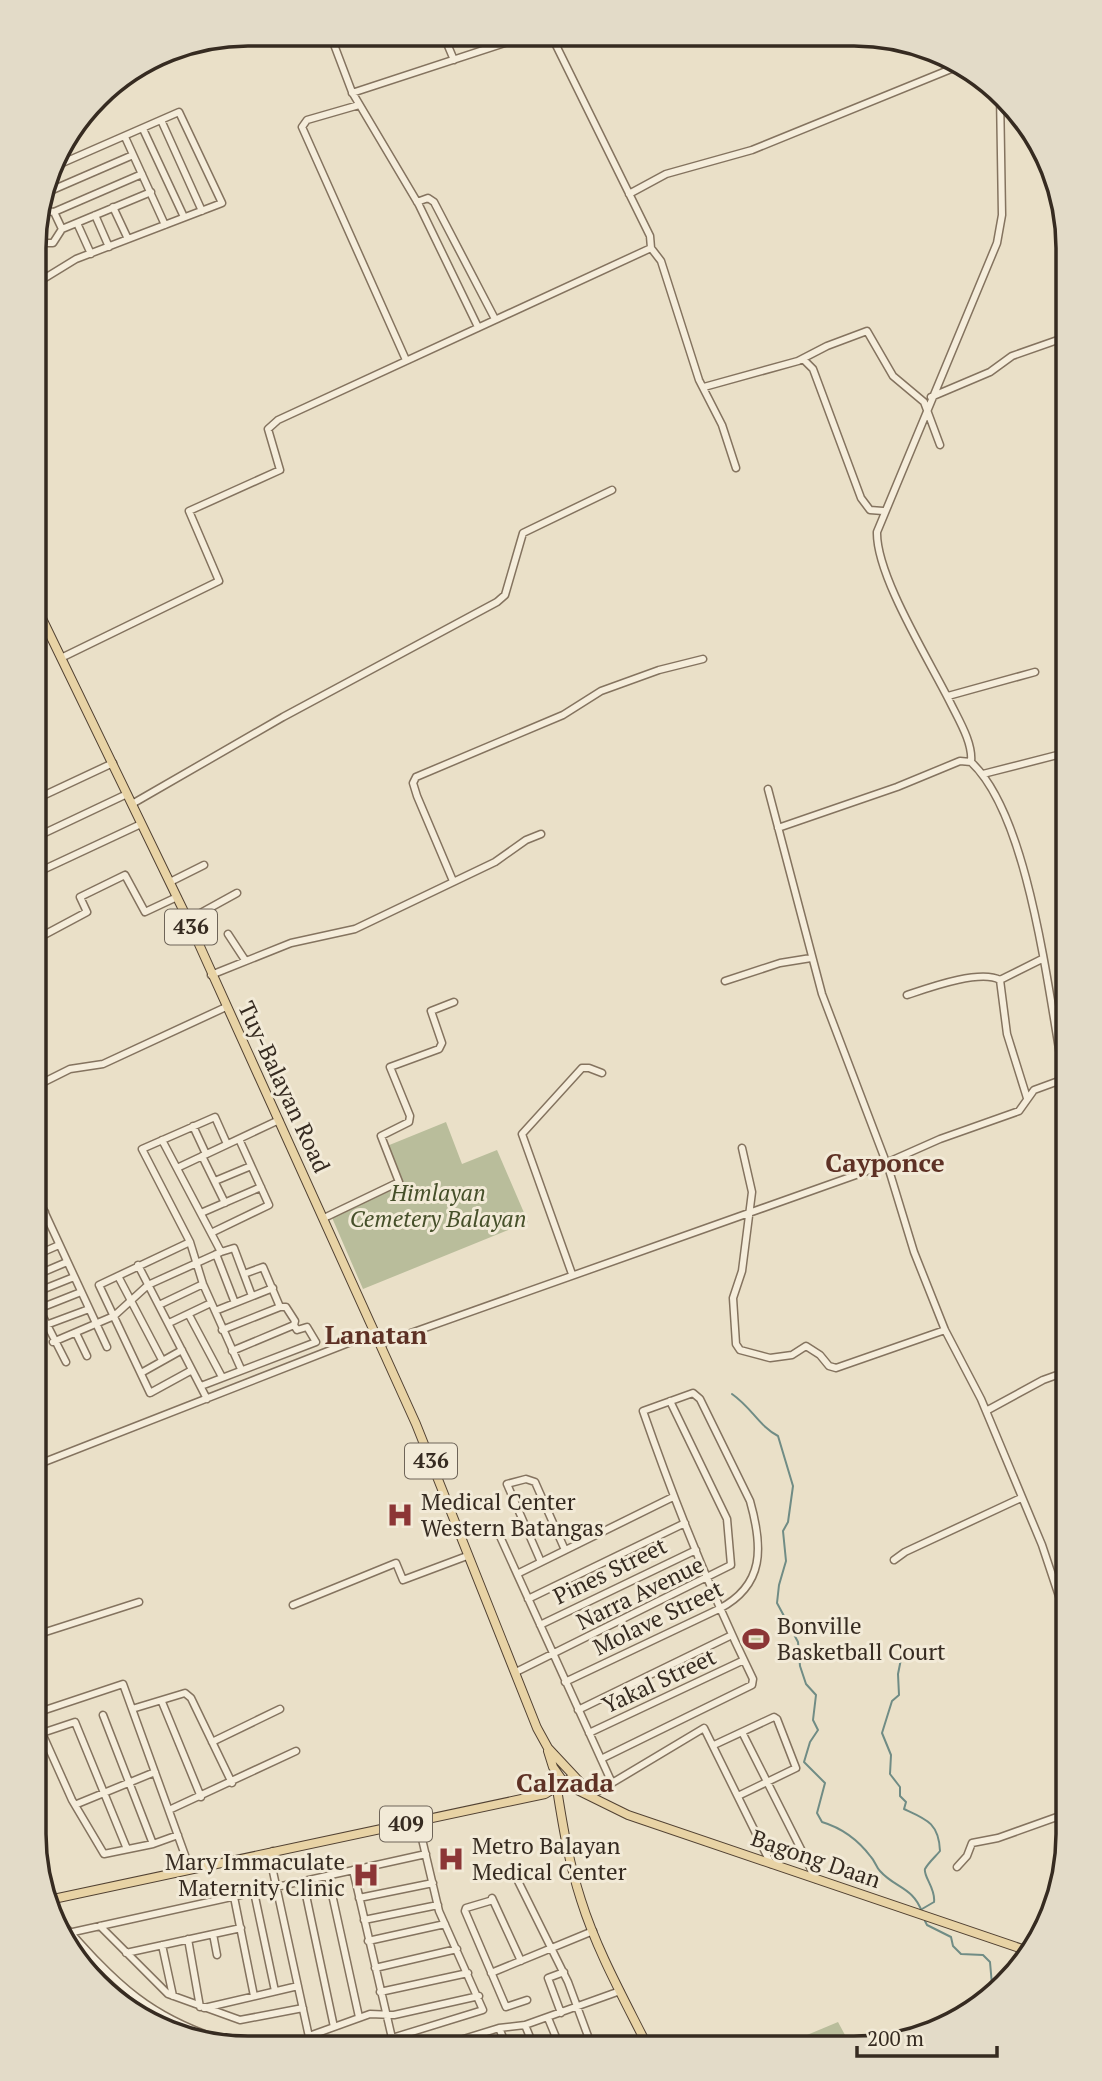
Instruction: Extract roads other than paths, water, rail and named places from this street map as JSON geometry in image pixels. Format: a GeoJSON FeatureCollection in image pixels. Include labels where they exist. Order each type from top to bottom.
{"type":"FeatureCollection","features":[{"type":"Feature","properties":{"kind":"main road","name":"Tuy-Balayan Road"},"geometry":{"type":"LineString","coordinates":[[46,626],[188,920],[416,1424],[467,1556],[548,1748],[561,1787],[568,1856],[593,1931],[642,2036]]}},
{"type":"Feature","properties":{"kind":"main road","name":"Tuy-Balayan Road"},"geometry":{"type":"LineString","coordinates":[[548,1748],[573,1777]]}},
{"type":"Feature","properties":{"kind":"main road","name":"409"},"geometry":{"type":"LineString","coordinates":[[57,1900],[190,1868],[418,1822],[561,1787],[573,1777]]}},
{"type":"Feature","properties":{"kind":"main road","name":"Bagong Daan"},"geometry":{"type":"LineString","coordinates":[[573,1777],[592,1795],[628,1815],[1020,1948]]}},
{"type":"Feature","properties":{"kind":"main road","name":"Bagong Daan"},"geometry":{"type":"LineString","coordinates":[[561,1787],[592,1795]]}},
{"type":"Feature","properties":{"kind":"street"},"geometry":{"type":"LineString","coordinates":[[334,46],[352,93],[417,202],[478,327]]}},
{"type":"Feature","properties":{"kind":"street"},"geometry":{"type":"LineString","coordinates":[[448,46],[454,60]]}},
{"type":"Feature","properties":{"kind":"street"},"geometry":{"type":"LineString","coordinates":[[352,93],[496,46]]}},
{"type":"Feature","properties":{"kind":"street"},"geometry":{"type":"LineString","coordinates":[[556,46],[650,236],[650,248],[661,261],[704,387],[736,468]]}},
{"type":"Feature","properties":{"kind":"street"},"geometry":{"type":"LineString","coordinates":[[629,194],[666,174],[752,150],[950,70]]}},
{"type":"Feature","properties":{"kind":"street"},"geometry":{"type":"LineString","coordinates":[[359,105],[306,120],[302,127],[407,360]]}},
{"type":"Feature","properties":{"kind":"street"},"geometry":{"type":"LineString","coordinates":[[1000,108],[1002,193],[997,243],[883,511],[877,532],[879,554],[891,586],[948,696],[969,746],[971,762],[983,774],[1017,842],[1056,1035]]}},
{"type":"Feature","properties":{"kind":"street"},"geometry":{"type":"LineString","coordinates":[[46,278],[91,254],[222,203],[179,112],[65,162]]}},
{"type":"Feature","properties":{"kind":"street"},"geometry":{"type":"LineString","coordinates":[[161,120],[202,211]]}},
{"type":"Feature","properties":{"kind":"street"},"geometry":{"type":"LineString","coordinates":[[143,129],[184,218]]}},
{"type":"Feature","properties":{"kind":"street"},"geometry":{"type":"LineString","coordinates":[[125,137],[165,225]]}},
{"type":"Feature","properties":{"kind":"street"},"geometry":{"type":"LineString","coordinates":[[54,189],[133,155]]}},
{"type":"Feature","properties":{"kind":"street"},"geometry":{"type":"LineString","coordinates":[[201,158],[208,155]]}},
{"type":"Feature","properties":{"kind":"street"},"geometry":{"type":"LineString","coordinates":[[49,211],[54,212],[142,174]]}},
{"type":"Feature","properties":{"kind":"street"},"geometry":{"type":"LineString","coordinates":[[46,243],[53,243],[62,229],[150,192]]}},
{"type":"Feature","properties":{"kind":"street"},"geometry":{"type":"LineString","coordinates":[[417,202],[428,198],[434,202],[495,319]]}},
{"type":"Feature","properties":{"kind":"street"},"geometry":{"type":"LineString","coordinates":[[113,207],[128,239]]}},
{"type":"Feature","properties":{"kind":"street"},"geometry":{"type":"LineString","coordinates":[[54,212],[62,229]]}},
{"type":"Feature","properties":{"kind":"street"},"geometry":{"type":"LineString","coordinates":[[95,215],[109,247]]}},
{"type":"Feature","properties":{"kind":"street"},"geometry":{"type":"LineString","coordinates":[[77,223],[91,254]]}},
{"type":"Feature","properties":{"kind":"street"},"geometry":{"type":"LineString","coordinates":[[61,658],[219,581],[189,511],[280,470],[268,429],[278,420],[650,248]]}},
{"type":"Feature","properties":{"kind":"street"},"geometry":{"type":"LineString","coordinates":[[704,387],[803,359],[843,339],[870,332],[892,376],[906,390],[922,400],[928,409],[940,445]]}},
{"type":"Feature","properties":{"kind":"street"},"geometry":{"type":"LineString","coordinates":[[922,400],[990,372],[1012,356],[1056,341]]}},
{"type":"Feature","properties":{"kind":"street"},"geometry":{"type":"LineString","coordinates":[[803,359],[813,369],[862,498],[870,510],[883,511]]}},
{"type":"Feature","properties":{"kind":"street"},"geometry":{"type":"LineString","coordinates":[[132,804],[283,718],[497,602],[505,595],[523,534],[612,490]]}},
{"type":"Feature","properties":{"kind":"street"},"geometry":{"type":"LineString","coordinates":[[453,881],[417,796],[413,783],[416,777],[563,715],[601,691],[659,670],[703,659]]}},
{"type":"Feature","properties":{"kind":"street"},"geometry":{"type":"LineString","coordinates":[[948,696],[1035,672]]}},
{"type":"Feature","properties":{"kind":"street"},"geometry":{"type":"LineString","coordinates":[[983,774],[1056,755]]}},
{"type":"Feature","properties":{"kind":"street"},"geometry":{"type":"LineString","coordinates":[[778,828],[897,787],[960,761],[971,762]]}},
{"type":"Feature","properties":{"kind":"street"},"geometry":{"type":"LineString","coordinates":[[46,794],[113,763]]}},
{"type":"Feature","properties":{"kind":"street"},"geometry":{"type":"LineString","coordinates":[[768,789],[811,958],[884,1164],[889,1170],[914,1252],[945,1330],[986,1411],[1042,1545],[1056,1587]]}},
{"type":"Feature","properties":{"kind":"street"},"geometry":{"type":"LineString","coordinates":[[46,832],[127,794]]}},
{"type":"Feature","properties":{"kind":"street"},"geometry":{"type":"LineString","coordinates":[[46,868],[141,824]]}},
{"type":"Feature","properties":{"kind":"street"},"geometry":{"type":"LineString","coordinates":[[211,975],[291,943],[355,929],[505,858],[526,841],[541,834]]}},
{"type":"Feature","properties":{"kind":"street"},"geometry":{"type":"LineString","coordinates":[[170,882],[204,865]]}},
{"type":"Feature","properties":{"kind":"street"},"geometry":{"type":"LineString","coordinates":[[46,934],[87,912],[80,897],[125,874],[145,912],[177,897]]}},
{"type":"Feature","properties":{"kind":"street"},"geometry":{"type":"LineString","coordinates":[[188,920],[237,893]]}},
{"type":"Feature","properties":{"kind":"street"},"geometry":{"type":"LineString","coordinates":[[228,934],[245,960]]}},
{"type":"Feature","properties":{"kind":"street"},"geometry":{"type":"LineString","coordinates":[[725,981],[780,963],[811,958]]}},
{"type":"Feature","properties":{"kind":"street"},"geometry":{"type":"LineString","coordinates":[[1000,981],[1042,959]]}},
{"type":"Feature","properties":{"kind":"street"},"geometry":{"type":"LineString","coordinates":[[906,995],[961,980],[994,977],[1000,981],[1007,1034],[1027,1097]]}},
{"type":"Feature","properties":{"kind":"street"},"geometry":{"type":"LineString","coordinates":[[324,1218],[399,1182],[381,1136],[409,1122],[410,1116],[390,1067],[439,1049],[442,1043],[431,1011],[454,1002]]}},
{"type":"Feature","properties":{"kind":"street"},"geometry":{"type":"LineString","coordinates":[[46,1081],[70,1069],[103,1064],[226,1007]]}},
{"type":"Feature","properties":{"kind":"street"},"geometry":{"type":"LineString","coordinates":[[572,1274],[522,1133],[582,1068],[601,1073]]}},
{"type":"Feature","properties":{"kind":"street"},"geometry":{"type":"LineString","coordinates":[[380,1344],[884,1164],[940,1139],[1019,1111],[1027,1097],[1042,1085],[1056,1081]]}},
{"type":"Feature","properties":{"kind":"street"},"geometry":{"type":"LineString","coordinates":[[227,1144],[215,1117],[142,1149],[190,1242],[199,1262],[203,1284],[242,1369]]}},
{"type":"Feature","properties":{"kind":"street"},"geometry":{"type":"LineString","coordinates":[[177,1168],[279,1120]]}},
{"type":"Feature","properties":{"kind":"street"},"geometry":{"type":"LineString","coordinates":[[193,1126],[225,1203]]}},
{"type":"Feature","properties":{"kind":"street"},"geometry":{"type":"LineString","coordinates":[[211,1233],[269,1205],[239,1139]]}},
{"type":"Feature","properties":{"kind":"street"},"geometry":{"type":"LineString","coordinates":[[162,1140],[211,1233],[235,1303]]}},
{"type":"Feature","properties":{"kind":"street"},"geometry":{"type":"LineString","coordinates":[[742,1148],[752,1192],[742,1272],[733,1298],[736,1344],[740,1350],[752,1350],[770,1358],[792,1354],[806,1346],[820,1355],[828,1366],[836,1368],[945,1330]]}},
{"type":"Feature","properties":{"kind":"street"},"geometry":{"type":"LineString","coordinates":[[215,1181],[251,1166]]}},
{"type":"Feature","properties":{"kind":"street"},"geometry":{"type":"LineString","coordinates":[[201,1213],[261,1187]]}},
{"type":"Feature","properties":{"kind":"street"},"geometry":{"type":"LineString","coordinates":[[46,1214],[107,1347]]}},
{"type":"Feature","properties":{"kind":"street"},"geometry":{"type":"LineString","coordinates":[[190,1242],[99,1285],[150,1393],[192,1370]]}},
{"type":"Feature","properties":{"kind":"street"},"geometry":{"type":"LineString","coordinates":[[46,1250],[59,1245]]}},
{"type":"Feature","properties":{"kind":"street"},"geometry":{"type":"LineString","coordinates":[[53,1342],[114,1316],[148,1285],[234,1248],[252,1296]]}},
{"type":"Feature","properties":{"kind":"street"},"geometry":{"type":"LineString","coordinates":[[46,1271],[67,1262]]}},
{"type":"Feature","properties":{"kind":"street"},"geometry":{"type":"LineString","coordinates":[[138,1265],[207,1399]]}},
{"type":"Feature","properties":{"kind":"street"},"geometry":{"type":"LineString","coordinates":[[244,1274],[263,1267],[280,1307]]}},
{"type":"Feature","properties":{"kind":"street"},"geometry":{"type":"LineString","coordinates":[[118,1276],[162,1360]]}},
{"type":"Feature","properties":{"kind":"street"},"geometry":{"type":"LineString","coordinates":[[46,1288],[74,1277]]}},
{"type":"Feature","properties":{"kind":"street"},"geometry":{"type":"LineString","coordinates":[[159,1305],[203,1284]]}},
{"type":"Feature","properties":{"kind":"street"},"geometry":{"type":"LineString","coordinates":[[215,1311],[273,1288]]}},
{"type":"Feature","properties":{"kind":"street"},"geometry":{"type":"LineString","coordinates":[[46,1306],[81,1292]]}},
{"type":"Feature","properties":{"kind":"street"},"geometry":{"type":"LineString","coordinates":[[169,1323],[211,1303]]}},
{"type":"Feature","properties":{"kind":"street"},"geometry":{"type":"LineString","coordinates":[[201,1386],[316,1342],[307,1327],[297,1330],[286,1307],[222,1330]]}},
{"type":"Feature","properties":{"kind":"street"},"geometry":{"type":"LineString","coordinates":[[66,1362],[46,1325],[89,1309]]}},
{"type":"Feature","properties":{"kind":"street"},"geometry":{"type":"LineString","coordinates":[[189,1315],[222,1377]]}},
{"type":"Feature","properties":{"kind":"street"},"geometry":{"type":"LineString","coordinates":[[232,1351],[294,1325]]}},
{"type":"Feature","properties":{"kind":"street"},"geometry":{"type":"LineString","coordinates":[[76,1333],[87,1356]]}},
{"type":"Feature","properties":{"kind":"street"},"geometry":{"type":"LineString","coordinates":[[46,1461],[374,1333]]}},
{"type":"Feature","properties":{"kind":"street"},"geometry":{"type":"LineString","coordinates":[[141,1373],[182,1350]]}},
{"type":"Feature","properties":{"kind":"street"},"geometry":{"type":"LineString","coordinates":[[986,1411],[1056,1375]]}},
{"type":"Feature","properties":{"kind":"street","name":"Molave Street"},"geometry":{"type":"LineString","coordinates":[[565,1682],[738,1600],[756,1576],[755,1520],[740,1478],[700,1399],[693,1393],[643,1410],[673,1497]]}},
{"type":"Feature","properties":{"kind":"street","name":"Narra Avenue"},"geometry":{"type":"LineString","coordinates":[[516,1672],[706,1580],[731,1565],[727,1519],[670,1401]]}},
{"type":"Feature","properties":{"kind":"street"},"geometry":{"type":"LineString","coordinates":[[541,1562],[507,1483],[526,1479],[535,1482],[565,1550]]}},
{"type":"Feature","properties":{"kind":"street"},"geometry":{"type":"LineString","coordinates":[[517,1574],[673,1497],[685,1523],[706,1580],[744,1660],[752,1685],[601,1759]]}},
{"type":"Feature","properties":{"kind":"street"},"geometry":{"type":"LineString","coordinates":[[894,1560],[905,1552],[1021,1498]]}},
{"type":"Feature","properties":{"kind":"street"},"geometry":{"type":"LineString","coordinates":[[528,1600],[685,1523]]}},
{"type":"Feature","properties":{"kind":"street"},"geometry":{"type":"LineString","coordinates":[[498,1532],[612,1783]]}},
{"type":"Feature","properties":{"kind":"street","name":"Pines Street"},"geometry":{"type":"LineString","coordinates":[[540,1625],[696,1550]]}},
{"type":"Feature","properties":{"kind":"street"},"geometry":{"type":"LineString","coordinates":[[293,1605],[396,1563],[403,1580],[467,1556]]}},
{"type":"Feature","properties":{"kind":"street"},"geometry":{"type":"LineString","coordinates":[[46,1632],[139,1602]]}},
{"type":"Feature","properties":{"kind":"street"},"geometry":{"type":"LineString","coordinates":[[578,1710],[732,1635]]}},
{"type":"Feature","properties":{"kind":"street","name":"Yakal Street"},"geometry":{"type":"LineString","coordinates":[[589,1733],[744,1660]]}},
{"type":"Feature","properties":{"kind":"street"},"geometry":{"type":"LineString","coordinates":[[46,1710],[123,1684],[190,1868]]}},
{"type":"Feature","properties":{"kind":"street"},"geometry":{"type":"LineString","coordinates":[[132,1709],[162,1702],[184,1693],[191,1698],[232,1783]]}},
{"type":"Feature","properties":{"kind":"street"},"geometry":{"type":"LineString","coordinates":[[162,1702],[201,1797]]}},
{"type":"Feature","properties":{"kind":"street"},"geometry":{"type":"LineString","coordinates":[[212,1742],[280,1709]]}},
{"type":"Feature","properties":{"kind":"street"},"geometry":{"type":"LineString","coordinates":[[103,1715],[153,1844]]}},
{"type":"Feature","properties":{"kind":"street"},"geometry":{"type":"LineString","coordinates":[[714,1745],[774,1717],[778,1719],[796,1768],[738,1796]]}},
{"type":"Feature","properties":{"kind":"street"},"geometry":{"type":"LineString","coordinates":[[46,1732],[75,1722],[127,1849]]}},
{"type":"Feature","properties":{"kind":"street"},"geometry":{"type":"LineString","coordinates":[[592,1795],[704,1728],[771,1864]]}},
{"type":"Feature","properties":{"kind":"street"},"geometry":{"type":"LineString","coordinates":[[742,1732],[816,1879]]}},
{"type":"Feature","properties":{"kind":"street"},"geometry":{"type":"LineString","coordinates":[[46,1741],[101,1851],[111,1854],[178,1835]]}},
{"type":"Feature","properties":{"kind":"street"},"geometry":{"type":"LineString","coordinates":[[169,1810],[296,1751]]}},
{"type":"Feature","properties":{"kind":"street"},"geometry":{"type":"LineString","coordinates":[[77,1804],[155,1772]]}},
{"type":"Feature","properties":{"kind":"street"},"geometry":{"type":"LineString","coordinates":[[957,1867],[967,1856],[972,1843],[998,1838],[1056,1817]]}},
{"type":"Feature","properties":{"kind":"street"},"geometry":{"type":"LineString","coordinates":[[398,2036],[483,2010],[438,1905],[418,1822]]}},
{"type":"Feature","properties":{"kind":"street"},"geometry":{"type":"LineString","coordinates":[[268,1852],[266,1862],[272,1867],[309,2036],[359,2017],[479,1996]]}},
{"type":"Feature","properties":{"kind":"street"},"geometry":{"type":"LineString","coordinates":[[73,1932],[426,1854]]}},
{"type":"Feature","properties":{"kind":"street"},"geometry":{"type":"LineString","coordinates":[[353,1870],[392,2036]]}},
{"type":"Feature","properties":{"kind":"street"},"geometry":{"type":"LineString","coordinates":[[328,1876],[359,2017]]}},
{"type":"Feature","properties":{"kind":"street"},"geometry":{"type":"LineString","coordinates":[[517,1879],[564,1972],[588,2036]]}},
{"type":"Feature","properties":{"kind":"street"},"geometry":{"type":"LineString","coordinates":[[303,1881],[334,2027]]}},
{"type":"Feature","properties":{"kind":"street"},"geometry":{"type":"LineString","coordinates":[[359,1898],[433,1883]]}},
{"type":"Feature","properties":{"kind":"street"},"geometry":{"type":"LineString","coordinates":[[254,1892],[275,1992]]}},
{"type":"Feature","properties":{"kind":"street"},"geometry":{"type":"LineString","coordinates":[[234,1897],[254,1996]]}},
{"type":"Feature","properties":{"kind":"street"},"geometry":{"type":"LineString","coordinates":[[522,1961],[492,1898],[466,1908],[506,2007],[527,2000]]}},
{"type":"Feature","properties":{"kind":"street"},"geometry":{"type":"LineString","coordinates":[[363,1920],[438,1905]]}},
{"type":"Feature","properties":{"kind":"street"},"geometry":{"type":"LineString","coordinates":[[368,1941],[445,1924]]}},
{"type":"Feature","properties":{"kind":"street"},"geometry":{"type":"LineString","coordinates":[[100,1926],[173,1996],[202,2008],[240,2020],[303,2008]]}},
{"type":"Feature","properties":{"kind":"street"},"geometry":{"type":"LineString","coordinates":[[126,1953],[241,1928]]}},
{"type":"Feature","properties":{"kind":"street"},"geometry":{"type":"LineString","coordinates":[[491,1973],[593,1931]]}},
{"type":"Feature","properties":{"kind":"street"},"geometry":{"type":"LineString","coordinates":[[73,1934],[109,1975],[156,2013]]}},
{"type":"Feature","properties":{"kind":"street"},"geometry":{"type":"LineString","coordinates":[[212,1934],[217,1955]]}},
{"type":"Feature","properties":{"kind":"street"},"geometry":{"type":"LineString","coordinates":[[188,1939],[202,2008]]}},
{"type":"Feature","properties":{"kind":"street"},"geometry":{"type":"LineString","coordinates":[[162,1945],[173,1996]]}},
{"type":"Feature","properties":{"kind":"street"},"geometry":{"type":"LineString","coordinates":[[375,1968],[457,1949]]}},
{"type":"Feature","properties":{"kind":"street"},"geometry":{"type":"LineString","coordinates":[[561,2013],[548,1978],[564,1972]]}},
{"type":"Feature","properties":{"kind":"street"},"geometry":{"type":"LineString","coordinates":[[380,1992],[468,1973]]}},
{"type":"Feature","properties":{"kind":"street"},"geometry":{"type":"LineString","coordinates":[[202,2008],[298,1986]]}},
{"type":"Feature","properties":{"kind":"street"},"geometry":{"type":"LineString","coordinates":[[480,2035],[499,2028],[525,2025],[548,2018],[620,1992]]}},
{"type":"Feature","properties":{"kind":"street"},"geometry":{"type":"LineString","coordinates":[[166,2018],[171,2020]]}},
{"type":"Feature","properties":{"kind":"street"},"geometry":{"type":"LineString","coordinates":[[548,2018],[555,2036]]}},
{"type":"Feature","properties":{"kind":"street"},"geometry":{"type":"LineString","coordinates":[[525,2025],[530,2036]]}},
{"type":"Feature","properties":{"kind":"street"},"geometry":{"type":"LineString","coordinates":[[499,2028],[503,2036]]}},
{"type":"Feature","properties":{"kind":"waterway"},"geometry":{"type":"LineString","coordinates":[[732,1394],[778,1436],[793,1486],[788,1522],[783,1531],[786,1561],[777,1603],[798,1642],[800,1666],[806,1684],[816,1695],[813,1720],[818,1730],[810,1742],[804,1762],[825,1783],[817,1813],[822,1822],[843,1831],[861,1846],[886,1877],[914,1897],[922,1912]]}},
{"type":"Feature","properties":{"kind":"waterway"},"geometry":{"type":"LineString","coordinates":[[902,1654],[898,1674],[899,1695],[892,1701],[882,1733],[891,1755],[890,1774],[900,1787],[900,1796],[906,1802],[904,1809],[930,1823],[939,1842],[940,1851],[925,1869],[934,1902],[922,1909]]}},
{"type":"Feature","properties":{"kind":"waterway"},"geometry":{"type":"LineString","coordinates":[[925,1921],[927,1925],[951,1937],[953,1946],[961,1954],[983,1955],[990,1962],[992,1981]]}},
{"type":"Feature","properties":{"kind":"place","name":"Medical Center Western Batangas"},"geometry":{"type":"Point","coordinates":[400,1515]}},
{"type":"Feature","properties":{"kind":"place","name":"Bonville Basketball Court"},"geometry":{"type":"Point","coordinates":[756,1639]}},
{"type":"Feature","properties":{"kind":"place","name":"Metro Balayan Medical Center"},"geometry":{"type":"Point","coordinates":[451,1859]}},
{"type":"Feature","properties":{"kind":"place","name":"Mary Immaculate Maternity Clinic"},"geometry":{"type":"Point","coordinates":[366,1875]}},
{"type":"Feature","properties":{"kind":"district","name":"Cayponce"},"geometry":{"type":"Point","coordinates":[885,1163]}},
{"type":"Feature","properties":{"kind":"district","name":"Lanatan"},"geometry":{"type":"Point","coordinates":[376,1335]}},
{"type":"Feature","properties":{"kind":"district","name":"Calzada"},"geometry":{"type":"Point","coordinates":[565,1783]}},
{"type":"Feature","properties":{"kind":"park label","name":"Himlayan Cemetery Balayan"},"geometry":{"type":"Point","coordinates":[438,1206]}}]}
